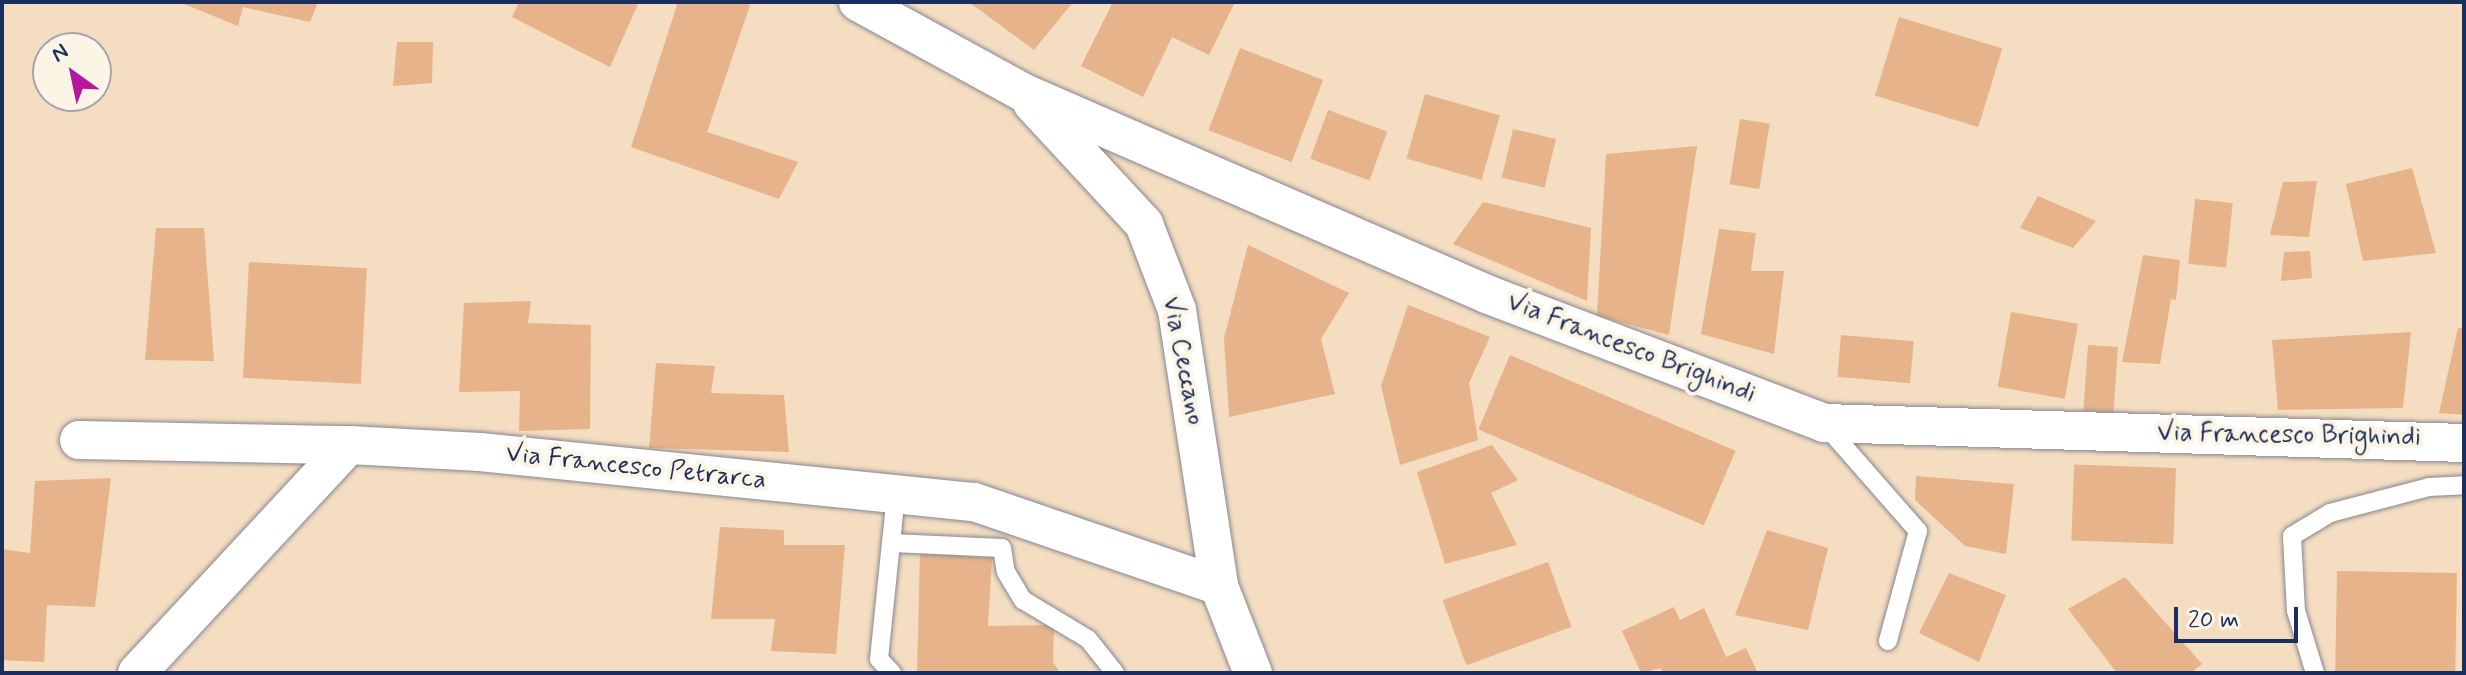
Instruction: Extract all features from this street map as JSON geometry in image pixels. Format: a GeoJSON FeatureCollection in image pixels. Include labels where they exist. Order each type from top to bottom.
{"type":"FeatureCollection","features":[{"type":"Feature","properties":{"kind":"street","name":"Via Francesco Brighindi"},"geometry":{"type":"LineString","coordinates":[[858,2],[1024,93],[1489,295],[1824,423],[2464,443]]}},
{"type":"Feature","properties":{"kind":"street","name":"Via Ceccano"},"geometry":{"type":"LineString","coordinates":[[1024,93],[1144,224],[1177,310],[1219,586],[1253,673]]}},
{"type":"Feature","properties":{"kind":"street","name":"Via Francesco Petrarca"},"geometry":{"type":"LineString","coordinates":[[79,440],[349,445],[480,452],[974,502],[1219,586]]}},
{"type":"Feature","properties":{"kind":"street"},"geometry":{"type":"LineString","coordinates":[[137,673],[349,445]]}},
{"type":"Feature","properties":{"kind":"lane"},"geometry":{"type":"LineString","coordinates":[[1824,423],[1918,531],[1888,641]]}},
{"type":"Feature","properties":{"kind":"lane"},"geometry":{"type":"LineString","coordinates":[[2315,673],[2296,611],[2292,536],[2330,513],[2429,487],[2464,485]]}},
{"type":"Feature","properties":{"kind":"lane"},"geometry":{"type":"LineString","coordinates":[[892,673],[879,659],[896,494]]}},
{"type":"Feature","properties":{"kind":"lane"},"geometry":{"type":"LineString","coordinates":[[892,543],[1002,548],[1006,572],[1023,600],[1088,639],[1115,673]]}},
{"type":"Feature","properties":{"kind":"building"},"geometry":{"type":"Polygon","coordinates":[[[179,2],[318,2],[310,22],[243,7],[238,26],[179,2]]]}},
{"type":"Feature","properties":{"kind":"building"},"geometry":{"type":"Polygon","coordinates":[[[519,2],[639,2],[610,67],[512,17],[519,2]]]}},
{"type":"Feature","properties":{"kind":"building"},"geometry":{"type":"Polygon","coordinates":[[[678,2],[751,2],[707,132],[798,162],[779,199],[631,147],[678,2]]]}},
{"type":"Feature","properties":{"kind":"building"},"geometry":{"type":"Polygon","coordinates":[[[969,2],[1073,2],[1034,50],[969,2]]]}},
{"type":"Feature","properties":{"kind":"building"},"geometry":{"type":"Polygon","coordinates":[[[1113,2],[1235,2],[1209,55],[1172,37],[1143,97],[1081,66],[1113,2]]]}},
{"type":"Feature","properties":{"kind":"building"},"geometry":{"type":"Polygon","coordinates":[[[1899,17],[2002,49],[1978,127],[1875,95],[1899,17]]]}},
{"type":"Feature","properties":{"kind":"building"},"geometry":{"type":"Polygon","coordinates":[[[397,42],[433,42],[432,83],[393,86],[397,42]]]}},
{"type":"Feature","properties":{"kind":"building"},"geometry":{"type":"Polygon","coordinates":[[[1240,48],[1323,80],[1292,162],[1208,130],[1240,48]]]}},
{"type":"Feature","properties":{"kind":"building"},"geometry":{"type":"Polygon","coordinates":[[[1425,94],[1500,115],[1482,180],[1407,158],[1425,94]]]}},
{"type":"Feature","properties":{"kind":"building"},"geometry":{"type":"Polygon","coordinates":[[[1328,110],[1387,132],[1369,180],[1310,159],[1328,110]]]}},
{"type":"Feature","properties":{"kind":"building"},"geometry":{"type":"Polygon","coordinates":[[[1740,119],[1770,124],[1759,189],[1730,184],[1740,119]]]}},
{"type":"Feature","properties":{"kind":"building"},"geometry":{"type":"Polygon","coordinates":[[[1513,129],[1556,139],[1545,188],[1502,178],[1513,129]]]}},
{"type":"Feature","properties":{"kind":"building"},"geometry":{"type":"Polygon","coordinates":[[[1697,146],[1669,335],[1597,316],[1606,154],[1697,146]]]}},
{"type":"Feature","properties":{"kind":"building"},"geometry":{"type":"Polygon","coordinates":[[[2412,168],[2436,253],[2363,261],[2346,184],[2412,168]]]}},
{"type":"Feature","properties":{"kind":"building"},"geometry":{"type":"Polygon","coordinates":[[[2317,181],[2309,237],[2270,235],[2283,182],[2317,181]]]}},
{"type":"Feature","properties":{"kind":"building"},"geometry":{"type":"Polygon","coordinates":[[[2038,196],[2096,221],[2073,248],[2020,228],[2038,196]]]}},
{"type":"Feature","properties":{"kind":"building"},"geometry":{"type":"Polygon","coordinates":[[[2195,199],[2233,203],[2226,268],[2188,264],[2195,199]]]}},
{"type":"Feature","properties":{"kind":"building"},"geometry":{"type":"Polygon","coordinates":[[[1483,202],[1591,228],[1587,301],[1453,244],[1483,202]]]}},
{"type":"Feature","properties":{"kind":"building"},"geometry":{"type":"Polygon","coordinates":[[[156,228],[204,228],[214,361],[145,360],[156,228]]]}},
{"type":"Feature","properties":{"kind":"building"},"geometry":{"type":"Polygon","coordinates":[[[1719,229],[1756,233],[1751,271],[1784,271],[1774,354],[1701,334],[1719,229]]]}},
{"type":"Feature","properties":{"kind":"building"},"geometry":{"type":"Polygon","coordinates":[[[1248,245],[1349,293],[1321,339],[1335,394],[1229,417],[1224,338],[1248,245]]]}},
{"type":"Feature","properties":{"kind":"building"},"geometry":{"type":"Polygon","coordinates":[[[2310,251],[2312,278],[2281,281],[2284,252],[2310,251]]]}},
{"type":"Feature","properties":{"kind":"building"},"geometry":{"type":"Polygon","coordinates":[[[2143,255],[2180,260],[2176,300],[2171,299],[2160,364],[2122,362],[2143,255]]]}},
{"type":"Feature","properties":{"kind":"building"},"geometry":{"type":"Polygon","coordinates":[[[249,262],[367,268],[361,384],[243,378],[249,262]]]}},
{"type":"Feature","properties":{"kind":"building"},"geometry":{"type":"Polygon","coordinates":[[[531,301],[528,323],[591,325],[590,429],[519,431],[520,391],[459,392],[464,303],[531,301]]]}},
{"type":"Feature","properties":{"kind":"building"},"geometry":{"type":"Polygon","coordinates":[[[1408,305],[1490,337],[1469,383],[1478,440],[1400,465],[1381,386],[1408,305]]]}},
{"type":"Feature","properties":{"kind":"building"},"geometry":{"type":"Polygon","coordinates":[[[2011,312],[2078,324],[2065,399],[1998,387],[2011,312]]]}},
{"type":"Feature","properties":{"kind":"building"},"geometry":{"type":"Polygon","coordinates":[[[2458,328],[2464,328],[2464,415],[2439,413],[2458,328]]]}},
{"type":"Feature","properties":{"kind":"building"},"geometry":{"type":"Polygon","coordinates":[[[2411,332],[2403,408],[2278,410],[2272,340],[2411,332]]]}},
{"type":"Feature","properties":{"kind":"building"},"geometry":{"type":"Polygon","coordinates":[[[1841,335],[1914,341],[1910,383],[1837,377],[1841,335]]]}},
{"type":"Feature","properties":{"kind":"building"},"geometry":{"type":"Polygon","coordinates":[[[2088,345],[2118,347],[2113,413],[2083,411],[2088,345]]]}},
{"type":"Feature","properties":{"kind":"building"},"geometry":{"type":"Polygon","coordinates":[[[1510,355],[1736,451],[1704,525],[1478,430],[1510,355]]]}},
{"type":"Feature","properties":{"kind":"building"},"geometry":{"type":"Polygon","coordinates":[[[656,363],[715,366],[711,393],[784,395],[789,452],[649,448],[656,363]]]}},
{"type":"Feature","properties":{"kind":"building"},"geometry":{"type":"Polygon","coordinates":[[[1492,445],[1518,480],[1491,493],[1517,545],[1445,564],[1417,472],[1492,445]]]}},
{"type":"Feature","properties":{"kind":"building"},"geometry":{"type":"Polygon","coordinates":[[[2074,464],[2176,468],[2173,544],[2071,540],[2074,464]]]}},
{"type":"Feature","properties":{"kind":"building"},"geometry":{"type":"Polygon","coordinates":[[[1916,476],[2014,484],[2006,554],[1965,546],[1915,500],[1916,476]]]}},
{"type":"Feature","properties":{"kind":"building"},"geometry":{"type":"Polygon","coordinates":[[[111,478],[95,607],[47,605],[44,662],[2,660],[2,549],[30,553],[35,481],[111,478]]]}},
{"type":"Feature","properties":{"kind":"building"},"geometry":{"type":"Polygon","coordinates":[[[720,527],[784,530],[784,545],[845,545],[836,654],[771,651],[775,619],[711,619],[720,527]]]}},
{"type":"Feature","properties":{"kind":"building"},"geometry":{"type":"Polygon","coordinates":[[[1767,530],[1828,548],[1808,630],[1735,615],[1767,530]]]}},
{"type":"Feature","properties":{"kind":"building"},"geometry":{"type":"Polygon","coordinates":[[[920,552],[992,558],[988,626],[1054,625],[1053,662],[1060,673],[917,673],[920,552]]]}},
{"type":"Feature","properties":{"kind":"building"},"geometry":{"type":"Polygon","coordinates":[[[1548,562],[1572,627],[1466,665],[1443,600],[1548,562]]]}},
{"type":"Feature","properties":{"kind":"building"},"geometry":{"type":"Polygon","coordinates":[[[2337,571],[2457,573],[2455,673],[2335,671],[2337,571]]]}},
{"type":"Feature","properties":{"kind":"building"},"geometry":{"type":"Polygon","coordinates":[[[1949,573],[2006,595],[1979,662],[1919,633],[1949,573]]]}},
{"type":"Feature","properties":{"kind":"building"},"geometry":{"type":"Polygon","coordinates":[[[2125,577],[2202,664],[2191,673],[2117,673],[2068,609],[2125,577]]]}},
{"type":"Feature","properties":{"kind":"building"},"geometry":{"type":"Polygon","coordinates":[[[1674,607],[1680,620],[1704,608],[1726,657],[1746,648],[1758,673],[1663,673],[1660,668],[1641,673],[1622,631],[1674,607]]]}}]}
